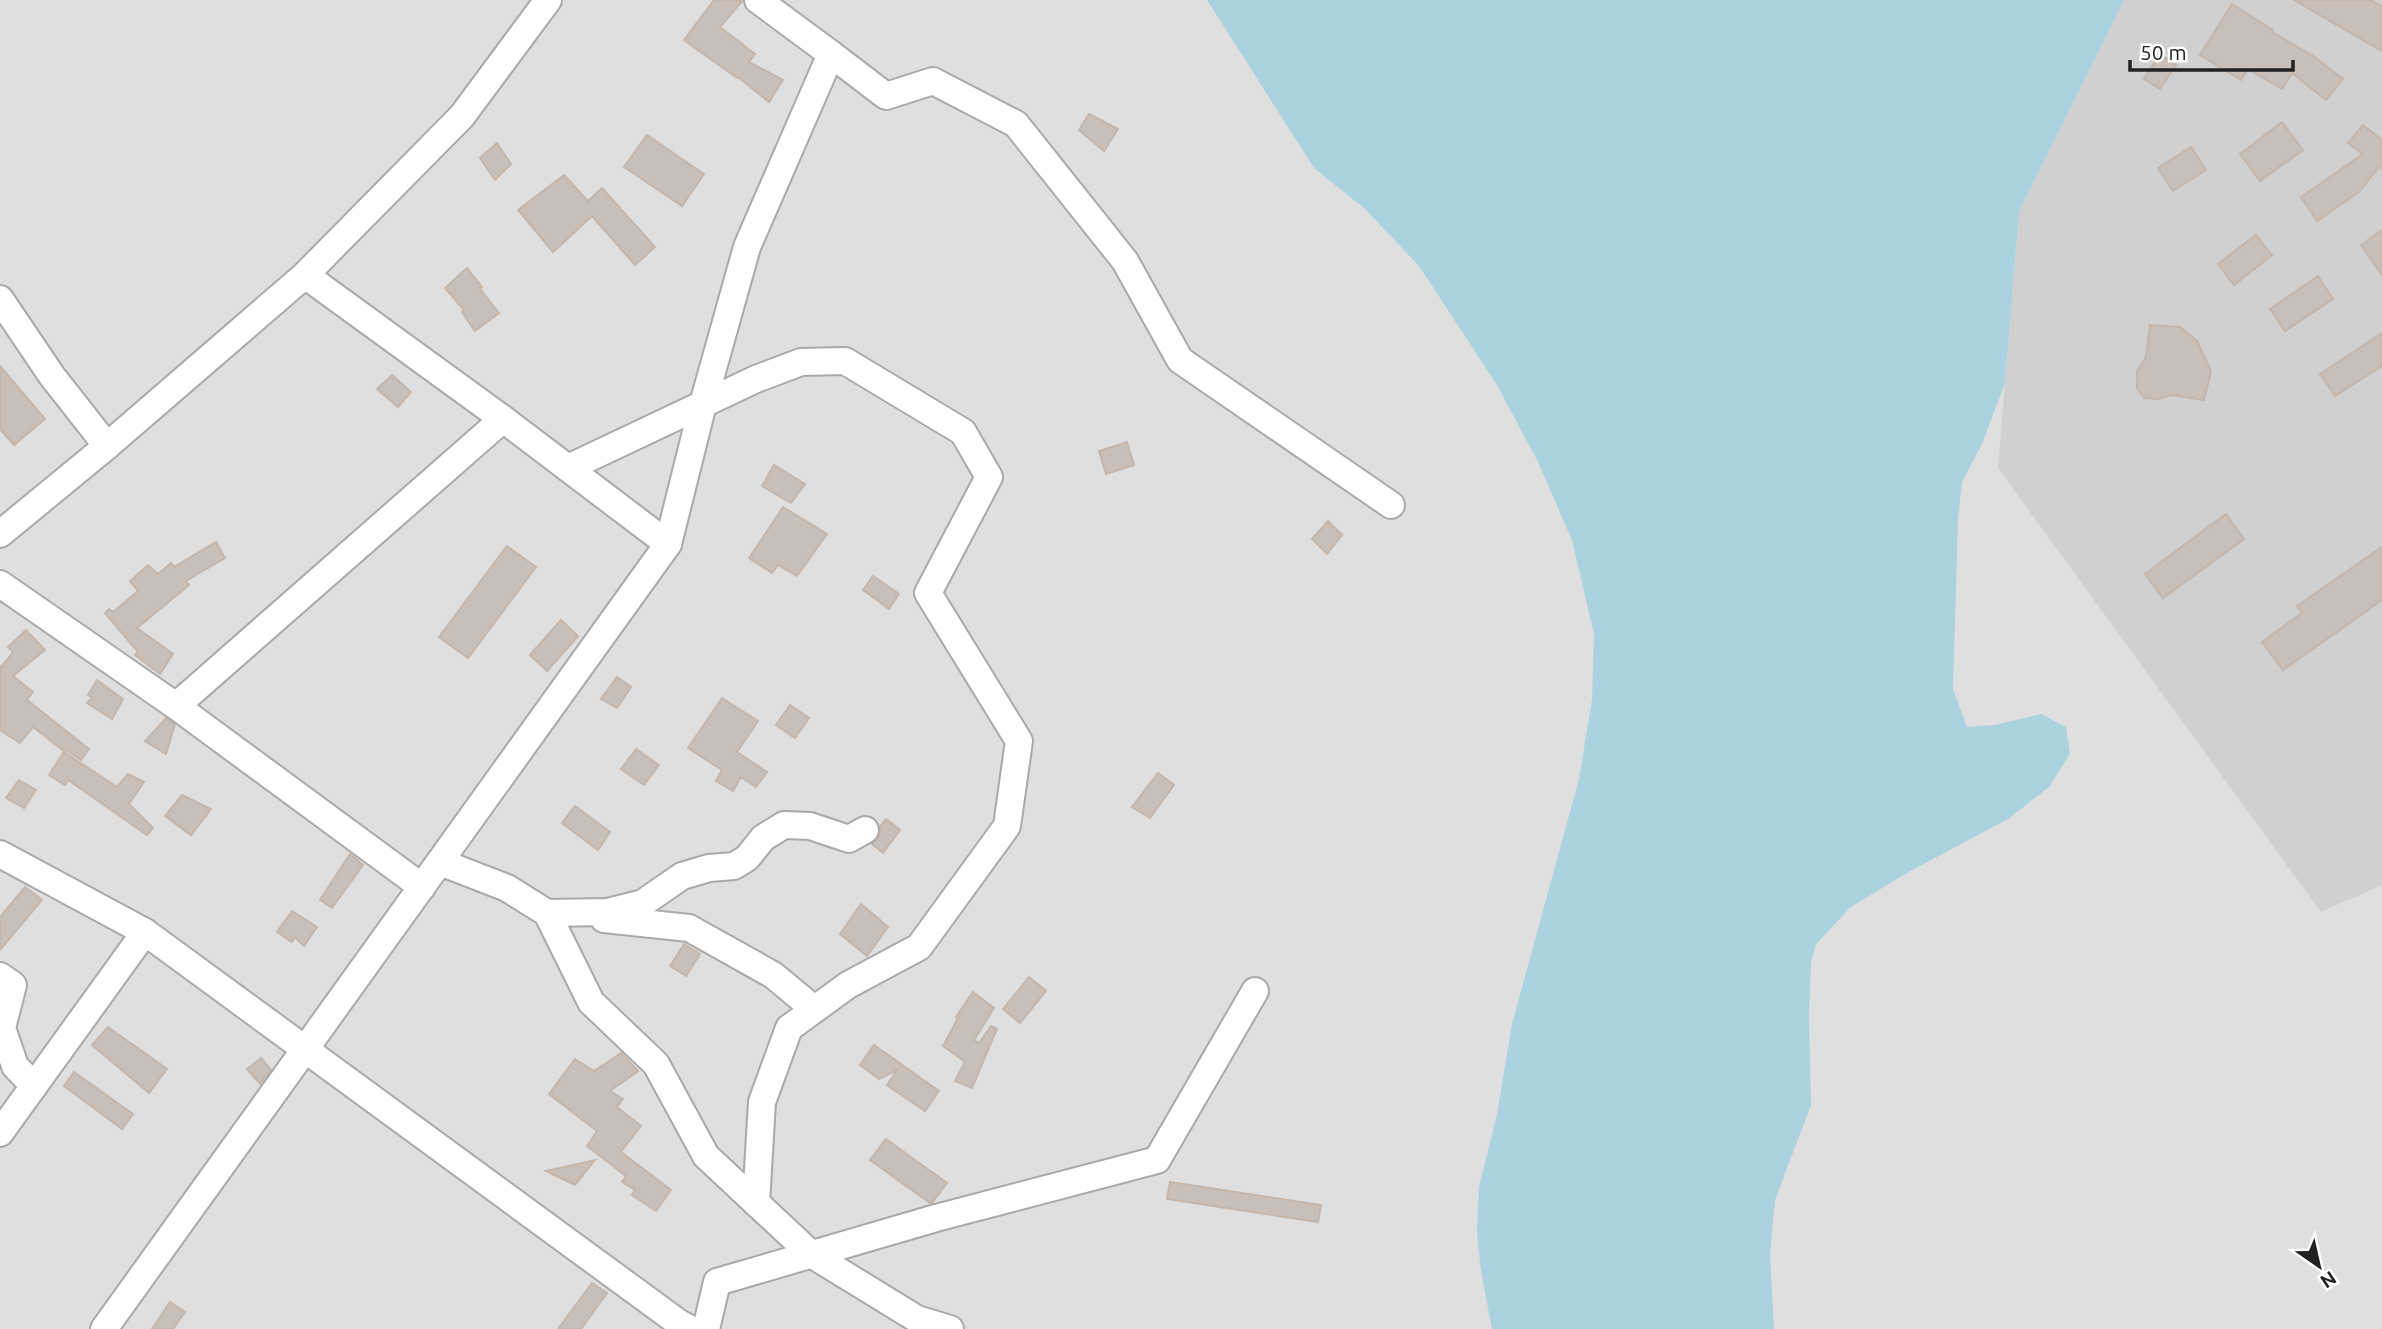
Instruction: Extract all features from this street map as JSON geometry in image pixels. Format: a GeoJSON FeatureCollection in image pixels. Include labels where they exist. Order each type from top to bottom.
{"type":"FeatureCollection","features":[{"type":"Feature","properties":{"kind":"street"},"geometry":{"type":"LineString","coordinates":[[0,534],[107,446],[305,275],[462,116],[548,0]]}},
{"type":"Feature","properties":{"kind":"street"},"geometry":{"type":"LineString","coordinates":[[758,0],[886,96],[933,81],[1016,124],[1125,261],[1180,360],[1391,505]]}},
{"type":"Feature","properties":{"kind":"street"},"geometry":{"type":"LineString","coordinates":[[104,1329],[668,544],[702,404],[747,247],[831,54]]}},
{"type":"Feature","properties":{"kind":"street"},"geometry":{"type":"LineString","coordinates":[[305,275],[503,419],[668,544]]}},
{"type":"Feature","properties":{"kind":"street"},"geometry":{"type":"LineString","coordinates":[[0,299],[52,376],[107,446]]}},
{"type":"Feature","properties":{"kind":"street"},"geometry":{"type":"LineString","coordinates":[[568,468],[756,379],[801,362],[845,361],[963,432],[989,477],[928,593],[1019,741],[1007,826],[919,947],[848,985],[789,1028],[762,1102],[756,1203]]}},
{"type":"Feature","properties":{"kind":"street"},"geometry":{"type":"LineString","coordinates":[[176,706],[503,419]]}},
{"type":"Feature","properties":{"kind":"street"},"geometry":{"type":"LineString","coordinates":[[0,584],[176,706],[422,887]]}},
{"type":"Feature","properties":{"kind":"street"},"geometry":{"type":"LineString","coordinates":[[547,913],[607,912],[643,902],[682,876],[709,868],[734,866],[747,858],[763,838],[784,825],[810,826],[849,839],[864,830]]}},
{"type":"Feature","properties":{"kind":"street"},"geometry":{"type":"LineString","coordinates":[[0,854],[145,932],[690,1329]]}},
{"type":"Feature","properties":{"kind":"street"},"geometry":{"type":"LineString","coordinates":[[440,862],[508,888],[547,913],[689,928],[773,975],[814,1009]]}},
{"type":"Feature","properties":{"kind":"street"},"geometry":{"type":"LineString","coordinates":[[547,913],[591,1002],[656,1064],[706,1156],[811,1255],[917,1320],[950,1329]]}},
{"type":"Feature","properties":{"kind":"street"},"geometry":{"type":"LineString","coordinates":[[0,1133],[145,932]]}},
{"type":"Feature","properties":{"kind":"street"},"geometry":{"type":"LineString","coordinates":[[0,976],[13,985],[2,1028],[15,1066],[34,1086]]}},
{"type":"Feature","properties":{"kind":"street"},"geometry":{"type":"LineString","coordinates":[[706,1329],[717,1282],[936,1217],[1157,1160],[1255,990]]}},
{"type":"Feature","properties":{"kind":"shaded area"},"geometry":{"type":"Polygon","coordinates":[[[0,0],[2382,0],[2382,1329],[0,1329],[0,0]]]}},
{"type":"Feature","properties":{"kind":"shaded area"},"geometry":{"type":"Polygon","coordinates":[[[2124,0],[2382,0],[2382,885],[2321,912],[1998,468],[2019,212],[2124,0]]]}},
{"type":"Feature","properties":{"kind":"water"},"geometry":{"type":"Polygon","coordinates":[[[1207,0],[2124,0],[2019,212],[2005,383],[1982,444],[1962,482],[1958,519],[1953,689],[1967,727],[1995,725],[2041,714],[2066,727],[2070,754],[2049,787],[2008,819],[1905,874],[1851,907],[1816,944],[1811,963],[1809,1015],[1811,1105],[1775,1200],[1770,1254],[1774,1329],[1492,1329],[1477,1232],[1479,1187],[1497,1114],[1512,1024],[1579,779],[1592,700],[1594,634],[1572,540],[1538,462],[1497,385],[1419,266],[1365,209],[1314,168],[1207,0]]]}},
{"type":"Feature","properties":{"kind":"building"},"geometry":{"type":"Polygon","coordinates":[[[714,0],[743,0],[720,27],[755,54],[749,62],[783,80],[769,102],[684,40],[714,0]]]}},
{"type":"Feature","properties":{"kind":"building"},"geometry":{"type":"Polygon","coordinates":[[[2294,0],[2371,0],[2382,7],[2382,51],[2294,0]]]}},
{"type":"Feature","properties":{"kind":"building"},"geometry":{"type":"Polygon","coordinates":[[[2232,4],[2313,56],[2343,79],[2326,100],[2292,73],[2282,89],[2248,69],[2241,80],[2200,55],[2232,4]]]}},
{"type":"Feature","properties":{"kind":"building"},"geometry":{"type":"Polygon","coordinates":[[[2160,54],[2176,65],[2160,89],[2144,79],[2160,54]]]}},
{"type":"Feature","properties":{"kind":"building"},"geometry":{"type":"Polygon","coordinates":[[[1089,114],[1118,129],[1104,151],[1079,130],[1089,114]]]}},
{"type":"Feature","properties":{"kind":"building"},"geometry":{"type":"Polygon","coordinates":[[[2282,122],[2303,150],[2260,181],[2240,154],[2282,122]]]}},
{"type":"Feature","properties":{"kind":"building"},"geometry":{"type":"Polygon","coordinates":[[[2363,125],[2382,140],[2382,169],[2379,167],[2359,192],[2317,221],[2301,197],[2363,154],[2348,143],[2363,125]]]}},
{"type":"Feature","properties":{"kind":"building"},"geometry":{"type":"Polygon","coordinates":[[[647,135],[704,174],[682,206],[624,167],[647,135]]]}},
{"type":"Feature","properties":{"kind":"building"},"geometry":{"type":"Polygon","coordinates":[[[497,143],[511,164],[495,180],[480,158],[497,143]]]}},
{"type":"Feature","properties":{"kind":"building"},"geometry":{"type":"Polygon","coordinates":[[[2191,147],[2206,170],[2173,191],[2158,168],[2191,147]]]}},
{"type":"Feature","properties":{"kind":"building"},"geometry":{"type":"Polygon","coordinates":[[[564,175],[588,201],[602,188],[655,247],[635,265],[592,216],[553,252],[518,210],[564,175]]]}},
{"type":"Feature","properties":{"kind":"building"},"geometry":{"type":"Polygon","coordinates":[[[2382,230],[2382,275],[2361,245],[2382,230]]]}},
{"type":"Feature","properties":{"kind":"building"},"geometry":{"type":"Polygon","coordinates":[[[2256,235],[2272,255],[2234,285],[2218,264],[2256,235]]]}},
{"type":"Feature","properties":{"kind":"building"},"geometry":{"type":"Polygon","coordinates":[[[467,268],[499,313],[475,331],[462,312],[464,310],[445,288],[467,268]]]}},
{"type":"Feature","properties":{"kind":"building"},"geometry":{"type":"Polygon","coordinates":[[[2318,276],[2333,299],[2285,331],[2270,309],[2318,276]]]}},
{"type":"Feature","properties":{"kind":"building"},"geometry":{"type":"Polygon","coordinates":[[[2150,325],[2180,327],[2197,341],[2211,371],[2204,400],[2172,395],[2158,399],[2144,398],[2137,388],[2137,371],[2146,357],[2150,325]]]}},
{"type":"Feature","properties":{"kind":"building"},"geometry":{"type":"Polygon","coordinates":[[[2382,333],[2382,366],[2335,396],[2320,374],[2382,333]]]}},
{"type":"Feature","properties":{"kind":"building"},"geometry":{"type":"Polygon","coordinates":[[[0,366],[45,419],[14,445],[0,429],[0,366]]]}},
{"type":"Feature","properties":{"kind":"building"},"geometry":{"type":"Polygon","coordinates":[[[392,375],[411,392],[398,407],[377,389],[392,375]]]}},
{"type":"Feature","properties":{"kind":"building"},"geometry":{"type":"Polygon","coordinates":[[[1127,442],[1134,465],[1106,474],[1099,451],[1127,442]]]}},
{"type":"Feature","properties":{"kind":"building"},"geometry":{"type":"Polygon","coordinates":[[[774,465],[805,484],[791,503],[762,486],[774,465]]]}},
{"type":"Feature","properties":{"kind":"building"},"geometry":{"type":"Polygon","coordinates":[[[783,507],[827,534],[797,576],[778,565],[772,573],[749,558],[783,507]]]}},
{"type":"Feature","properties":{"kind":"building"},"geometry":{"type":"Polygon","coordinates":[[[2226,514],[2244,539],[2163,598],[2145,574],[2226,514]]]}},
{"type":"Feature","properties":{"kind":"building"},"geometry":{"type":"Polygon","coordinates":[[[1328,521],[1342,535],[1327,554],[1312,539],[1328,521]]]}},
{"type":"Feature","properties":{"kind":"building"},"geometry":{"type":"Polygon","coordinates":[[[216,542],[225,558],[186,581],[189,585],[137,628],[173,654],[160,674],[135,655],[138,652],[105,613],[109,609],[113,612],[138,591],[130,581],[148,565],[158,574],[171,563],[174,567],[216,542]]]}},
{"type":"Feature","properties":{"kind":"building"},"geometry":{"type":"Polygon","coordinates":[[[507,546],[536,567],[468,658],[439,637],[507,546]]]}},
{"type":"Feature","properties":{"kind":"building"},"geometry":{"type":"Polygon","coordinates":[[[2382,547],[2382,600],[2283,670],[2262,642],[2302,613],[2297,606],[2382,547]]]}},
{"type":"Feature","properties":{"kind":"building"},"geometry":{"type":"Polygon","coordinates":[[[873,576],[899,594],[889,609],[863,590],[873,576]]]}},
{"type":"Feature","properties":{"kind":"building"},"geometry":{"type":"Polygon","coordinates":[[[561,620],[578,636],[547,671],[530,655],[561,620]]]}},
{"type":"Feature","properties":{"kind":"building"},"geometry":{"type":"Polygon","coordinates":[[[26,630],[45,650],[13,676],[33,692],[27,700],[89,749],[81,760],[64,751],[33,727],[20,743],[0,730],[0,666],[13,652],[8,647],[26,630]]]}},
{"type":"Feature","properties":{"kind":"building"},"geometry":{"type":"Polygon","coordinates":[[[617,677],[631,687],[617,708],[601,699],[617,677]]]}},
{"type":"Feature","properties":{"kind":"building"},"geometry":{"type":"Polygon","coordinates":[[[97,680],[123,699],[112,719],[87,703],[92,697],[88,695],[97,680]]]}},
{"type":"Feature","properties":{"kind":"building"},"geometry":{"type":"Polygon","coordinates":[[[722,698],[758,721],[737,752],[767,772],[756,787],[741,777],[733,791],[716,781],[722,770],[688,748],[722,698]]]}},
{"type":"Feature","properties":{"kind":"building"},"geometry":{"type":"Polygon","coordinates":[[[790,705],[809,718],[795,738],[776,725],[790,705]]]}},
{"type":"Feature","properties":{"kind":"building"},"geometry":{"type":"Polygon","coordinates":[[[166,718],[175,724],[166,754],[145,741],[166,718]]]}},
{"type":"Feature","properties":{"kind":"building"},"geometry":{"type":"Polygon","coordinates":[[[636,749],[659,765],[644,785],[621,769],[636,749]]]}},
{"type":"Feature","properties":{"kind":"building"},"geometry":{"type":"Polygon","coordinates":[[[64,752],[117,787],[128,774],[144,782],[129,804],[153,828],[147,835],[68,780],[65,785],[49,775],[64,752]]]}},
{"type":"Feature","properties":{"kind":"building"},"geometry":{"type":"Polygon","coordinates":[[[1158,773],[1174,785],[1150,818],[1132,807],[1158,773]]]}},
{"type":"Feature","properties":{"kind":"building"},"geometry":{"type":"Polygon","coordinates":[[[19,780],[36,790],[24,808],[6,798],[19,780]]]}},
{"type":"Feature","properties":{"kind":"building"},"geometry":{"type":"Polygon","coordinates":[[[182,795],[211,809],[191,835],[165,816],[182,795]]]}},
{"type":"Feature","properties":{"kind":"building"},"geometry":{"type":"Polygon","coordinates":[[[575,806],[610,832],[598,850],[562,823],[575,806]]]}},
{"type":"Feature","properties":{"kind":"building"},"geometry":{"type":"Polygon","coordinates":[[[886,819],[900,830],[883,853],[872,844],[879,837],[880,827],[886,819]]]}},
{"type":"Feature","properties":{"kind":"building"},"geometry":{"type":"Polygon","coordinates":[[[350,854],[363,865],[332,908],[320,900],[350,854]]]}},
{"type":"Feature","properties":{"kind":"building"},"geometry":{"type":"Polygon","coordinates":[[[25,887],[42,900],[0,950],[0,917],[25,887]]]}},
{"type":"Feature","properties":{"kind":"building"},"geometry":{"type":"Polygon","coordinates":[[[861,904],[888,927],[867,956],[840,934],[861,904]]]}},
{"type":"Feature","properties":{"kind":"building"},"geometry":{"type":"Polygon","coordinates":[[[292,911],[317,927],[304,946],[295,937],[292,942],[277,932],[292,911]]]}},
{"type":"Feature","properties":{"kind":"building"},"geometry":{"type":"Polygon","coordinates":[[[684,944],[700,954],[686,976],[670,966],[684,944]]]}},
{"type":"Feature","properties":{"kind":"building"},"geometry":{"type":"Polygon","coordinates":[[[1029,977],[1046,991],[1020,1023],[1003,1009],[1029,977]]]}},
{"type":"Feature","properties":{"kind":"building"},"geometry":{"type":"Polygon","coordinates":[[[973,992],[994,1008],[974,1040],[979,1043],[991,1026],[997,1029],[972,1088],[955,1081],[965,1062],[943,1046],[958,1018],[956,1017],[973,992]]]}},
{"type":"Feature","properties":{"kind":"building"},"geometry":{"type":"Polygon","coordinates":[[[108,1027],[167,1069],[149,1093],[92,1045],[108,1027]]]}},
{"type":"Feature","properties":{"kind":"building"},"geometry":{"type":"Polygon","coordinates":[[[874,1045],[939,1091],[925,1111],[887,1085],[897,1070],[879,1079],[860,1065],[874,1045]]]}},
{"type":"Feature","properties":{"kind":"building"},"geometry":{"type":"Polygon","coordinates":[[[621,1053],[638,1071],[610,1091],[623,1099],[617,1107],[641,1126],[621,1152],[671,1190],[656,1211],[632,1195],[635,1190],[622,1182],[626,1176],[587,1146],[597,1131],[549,1094],[575,1059],[594,1071],[621,1053]]]}},
{"type":"Feature","properties":{"kind":"building"},"geometry":{"type":"Polygon","coordinates":[[[261,1058],[271,1070],[260,1084],[247,1069],[261,1058]]]}},
{"type":"Feature","properties":{"kind":"building"},"geometry":{"type":"Polygon","coordinates":[[[74,1072],[133,1114],[122,1129],[64,1086],[74,1072]]]}},
{"type":"Feature","properties":{"kind":"building"},"geometry":{"type":"Polygon","coordinates":[[[886,1139],[947,1183],[932,1203],[870,1160],[886,1139]]]}},
{"type":"Feature","properties":{"kind":"building"},"geometry":{"type":"Polygon","coordinates":[[[595,1160],[575,1185],[546,1171],[595,1160]]]}},
{"type":"Feature","properties":{"kind":"building"},"geometry":{"type":"Polygon","coordinates":[[[1170,1182],[1321,1205],[1318,1222],[1167,1199],[1170,1182]]]}},
{"type":"Feature","properties":{"kind":"building"},"geometry":{"type":"Polygon","coordinates":[[[592,1283],[607,1293],[581,1329],[558,1329],[592,1283]]]}},
{"type":"Feature","properties":{"kind":"building"},"geometry":{"type":"Polygon","coordinates":[[[170,1302],[185,1312],[173,1329],[152,1329],[170,1302]]]}}]}
